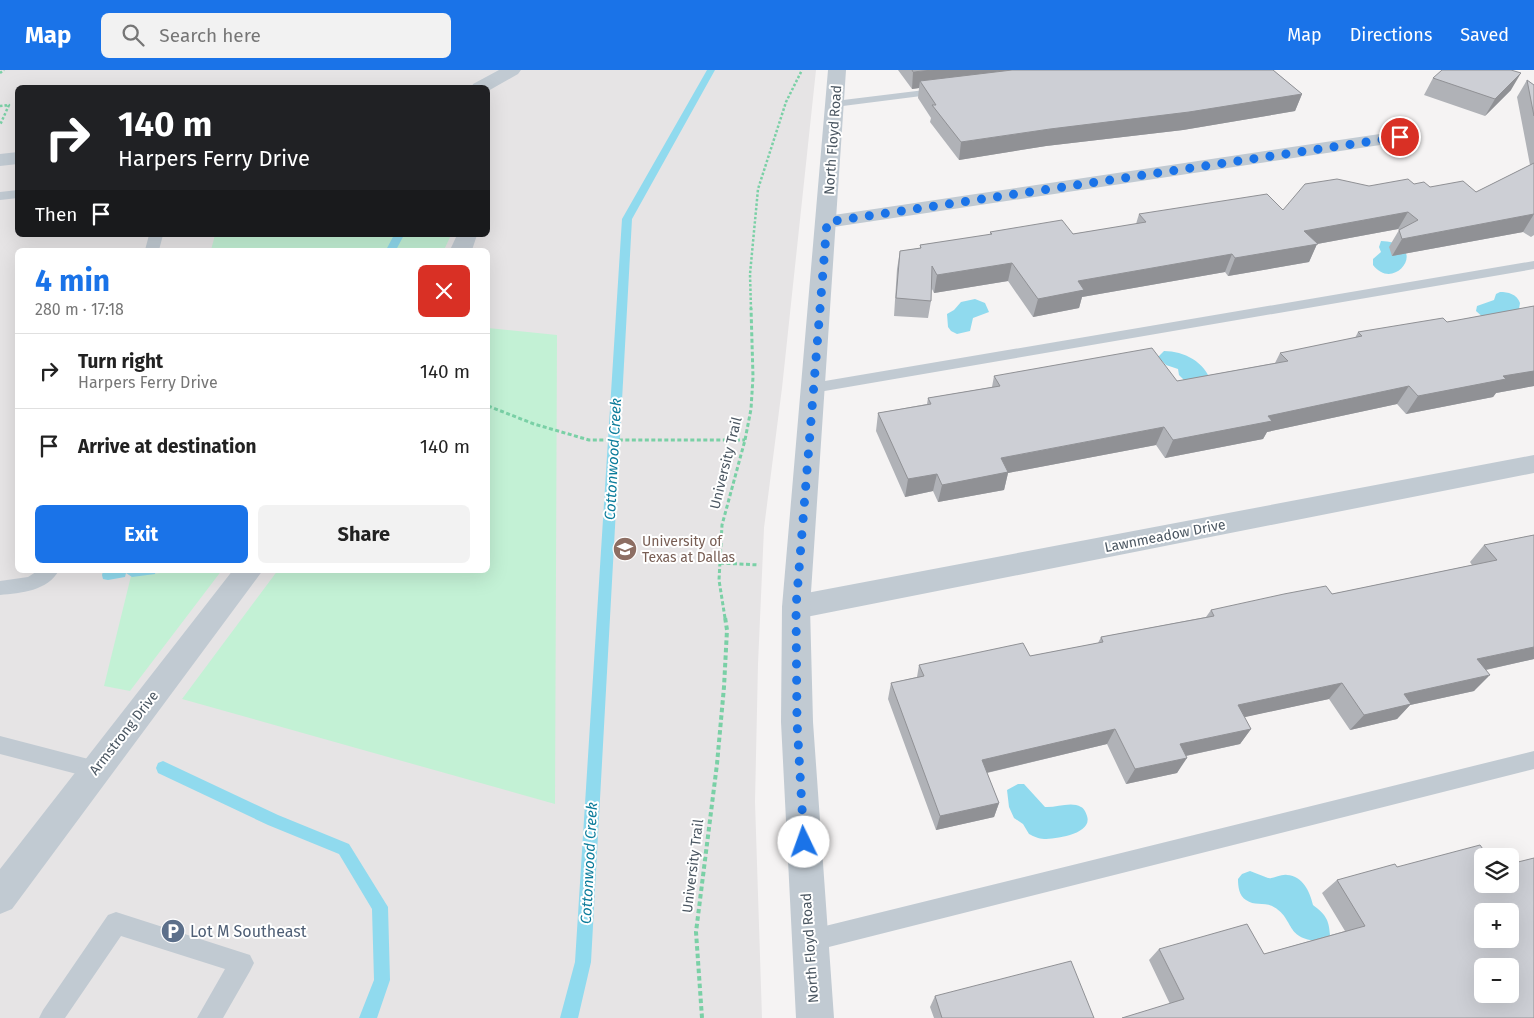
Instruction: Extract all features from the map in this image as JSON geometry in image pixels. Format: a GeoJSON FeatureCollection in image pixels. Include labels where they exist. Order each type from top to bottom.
{"type":"FeatureCollection","features":[{"type":"Feature","properties":{"kind":"street"},"geometry":{"type":"LineString","coordinates":[[484,85],[512,70]]}},
{"type":"Feature","properties":{"kind":"street","name":"North Floyd Road"},"geometry":{"type":"LineString","coordinates":[[815,1018],[797,722],[796,607],[838,70]]}},
{"type":"Feature","properties":{"kind":"street"},"geometry":{"type":"LineString","coordinates":[[827,222],[1400,137]]}},
{"type":"Feature","properties":{"kind":"street"},"geometry":{"type":"LineString","coordinates":[[0,160],[15,158]]}},
{"type":"Feature","properties":{"kind":"street","name":"Lawnmeadow Drive"},"geometry":{"type":"LineString","coordinates":[[796,607],[1534,464]]}},
{"type":"Feature","properties":{"kind":"street","name":"Armstrong Drive"},"geometry":{"type":"LineString","coordinates":[[0,897],[247,573]]}},
{"type":"Feature","properties":{"kind":"lane"},"geometry":{"type":"LineString","coordinates":[[835,104],[951,89]]}},
{"type":"Feature","properties":{"kind":"lane"},"geometry":{"type":"LineString","coordinates":[[0,196],[15,194]]}},
{"type":"Feature","properties":{"kind":"lane"},"geometry":{"type":"LineString","coordinates":[[813,388],[1534,264]]}},
{"type":"Feature","properties":{"kind":"lane"},"geometry":{"type":"LineString","coordinates":[[0,588],[24,585],[47,574]]}},
{"type":"Feature","properties":{"kind":"lane"},"geometry":{"type":"LineString","coordinates":[[0,745],[96,770]]}},
{"type":"Feature","properties":{"kind":"lane"},"geometry":{"type":"LineString","coordinates":[[809,941],[1534,760]]}},
{"type":"Feature","properties":{"kind":"lane"},"geometry":{"type":"LineString","coordinates":[[51,1018],[116,923],[242,963],[209,1018]]}},
{"type":"Feature","properties":{"kind":"path"},"geometry":{"type":"LineString","coordinates":[[0,72],[4,70]]}},
{"type":"Feature","properties":{"kind":"path","name":"University Trail"},"geometry":{"type":"LineString","coordinates":[[702,1018],[696,932],[717,764],[724,687],[727,630],[719,580],[722,525],[745,440],[751,409],[754,377],[750,274],[758,189],[786,102],[802,70]]}},
{"type":"Feature","properties":{"kind":"path"},"geometry":{"type":"LineString","coordinates":[[0,106],[9,105],[0,125]]}},
{"type":"Feature","properties":{"kind":"path"},"geometry":{"type":"LineString","coordinates":[[490,407],[534,424],[588,440],[745,440]]}},
{"type":"Feature","properties":{"kind":"path"},"geometry":{"type":"LineString","coordinates":[[720,563],[759,565]]}},
{"type":"Feature","properties":{"kind":"shaded area","name":"University of Texas at Dallas"},"geometry":{"type":"Polygon","coordinates":[[[0,70],[816,70],[782,388],[764,528],[758,664],[755,802],[762,1018],[0,1018],[0,70]]]}},
{"type":"Feature","properties":{"kind":"green space"},"geometry":{"type":"Polygon","coordinates":[[[214,237],[450,237],[445,248],[212,248],[214,237]]]}},
{"type":"Feature","properties":{"kind":"green space"},"geometry":{"type":"Polygon","coordinates":[[[490,328],[557,335],[555,804],[182,699],[276,573],[490,573],[490,328]]]}},
{"type":"Feature","properties":{"kind":"green space"},"geometry":{"type":"Polygon","coordinates":[[[160,573],[220,573],[130,691],[104,686],[131,576],[160,573]]]}},
{"type":"Feature","properties":{"kind":"water"},"geometry":{"type":"Polygon","coordinates":[[[1381,241],[1396,244],[1404,250],[1407,257],[1399,271],[1391,274],[1382,272],[1373,265],[1373,259],[1381,252],[1379,247],[1381,241]]]}},
{"type":"Feature","properties":{"kind":"water"},"geometry":{"type":"Polygon","coordinates":[[[1500,292],[1509,293],[1517,297],[1520,303],[1519,309],[1485,319],[1476,311],[1477,306],[1494,300],[1496,294],[1500,292]]]}},
{"type":"Feature","properties":{"kind":"water"},"geometry":{"type":"Polygon","coordinates":[[[975,299],[985,303],[989,312],[973,318],[970,331],[957,334],[951,331],[948,327],[947,314],[954,310],[961,302],[975,299]]]}},
{"type":"Feature","properties":{"kind":"water"},"geometry":{"type":"Polygon","coordinates":[[[1164,351],[1179,353],[1193,359],[1204,369],[1211,382],[1184,380],[1179,375],[1178,369],[1166,365],[1158,357],[1164,351]]]}},
{"type":"Feature","properties":{"kind":"water"},"geometry":{"type":"Polygon","coordinates":[[[1018,784],[1024,784],[1045,807],[1077,805],[1082,808],[1087,816],[1087,822],[1084,827],[1072,834],[1057,838],[1042,839],[1029,834],[1023,824],[1014,818],[1009,807],[1007,790],[1018,784]]]}},
{"type":"Feature","properties":{"kind":"water"},"geometry":{"type":"Polygon","coordinates":[[[1250,871],[1268,878],[1285,875],[1297,878],[1308,890],[1313,905],[1326,917],[1330,935],[1323,941],[1302,937],[1296,933],[1279,911],[1272,906],[1252,903],[1244,898],[1239,891],[1238,879],[1242,874],[1250,871]]]}},
{"type":"Feature","properties":{"kind":"building"},"geometry":{"type":"Polygon","coordinates":[[[912,70],[933,70],[913,72],[912,70]]]}},
{"type":"Feature","properties":{"kind":"building"},"geometry":{"type":"Polygon","coordinates":[[[1012,70],[1273,70],[1302,94],[1189,112],[961,142],[932,105],[936,105],[920,81],[1012,70]]]}},
{"type":"Feature","properties":{"kind":"building"},"geometry":{"type":"Polygon","coordinates":[[[1442,70],[1511,70],[1521,73],[1495,99],[1433,78],[1442,70]]]}},
{"type":"Feature","properties":{"kind":"building"},"geometry":{"type":"Polygon","coordinates":[[[1527,80],[1534,85],[1534,116],[1527,80]]]}},
{"type":"Feature","properties":{"kind":"building"},"geometry":{"type":"Polygon","coordinates":[[[1534,163],[1534,214],[1402,239],[1399,230],[1418,220],[1408,212],[1304,231],[1318,244],[1235,258],[1232,254],[1078,281],[1084,290],[1038,299],[1012,263],[937,275],[932,266],[931,301],[896,298],[900,251],[921,248],[920,245],[992,234],[990,232],[1062,220],[1073,234],[1146,222],[1139,214],[1267,194],[1283,210],[1305,184],[1337,179],[1369,186],[1408,179],[1414,184],[1424,182],[1430,187],[1463,181],[1476,192],[1534,163]]]}},
{"type":"Feature","properties":{"kind":"building"},"geometry":{"type":"Polygon","coordinates":[[[1534,306],[1534,371],[1503,376],[1506,379],[1418,396],[1409,386],[1268,416],[1272,421],[1173,440],[1164,427],[1001,458],[1008,472],[942,485],[937,474],[908,479],[878,413],[931,404],[928,398],[1000,386],[994,376],[1152,348],[1177,381],[1288,361],[1280,353],[1362,336],[1358,332],[1443,318],[1447,322],[1534,306]]]}},
{"type":"Feature","properties":{"kind":"building"},"geometry":{"type":"Polygon","coordinates":[[[1534,535],[1534,647],[1477,659],[1490,675],[1404,694],[1411,704],[1364,715],[1342,683],[1238,705],[1251,729],[1180,744],[1187,758],[1135,769],[1115,729],[982,760],[999,803],[940,816],[891,683],[924,676],[919,665],[1023,643],[1030,656],[1103,642],[1101,637],[1214,616],[1211,610],[1284,594],[1326,586],[1332,594],[1497,560],[1484,545],[1534,535]]]}},
{"type":"Feature","properties":{"kind":"building"},"geometry":{"type":"Polygon","coordinates":[[[1480,845],[1482,848],[1474,848],[1474,893],[1519,893],[1519,862],[1534,858],[1534,1018],[1122,1018],[1184,999],[1159,949],[1247,924],[1264,954],[1365,926],[1337,880],[1395,864],[1397,867],[1480,845]]]}},
{"type":"Feature","properties":{"kind":"building"},"geometry":{"type":"Polygon","coordinates":[[[1071,961],[1094,1018],[942,1018],[935,996],[1071,961]]]}},
{"type":"Feature","properties":{"kind":"waterway","name":"Cottonwood Creek"},"geometry":{"type":"LineString","coordinates":[[569,1018],[583,962],[627,219],[711,70]]}},
{"type":"Feature","properties":{"kind":"waterway"},"geometry":{"type":"LineString","coordinates":[[392,248],[398,237]]}},
{"type":"Feature","properties":{"kind":"waterway"},"geometry":{"type":"LineString","coordinates":[[108,575],[120,573]]}},
{"type":"Feature","properties":{"kind":"waterway"},"geometry":{"type":"LineString","coordinates":[[163,768],[273,820],[344,849],[380,907],[382,980],[368,1018]]}},
{"type":"Feature","properties":{"kind":"place","name":"University of Texas at Dallas"},"geometry":{"type":"Point","coordinates":[625,549]}},
{"type":"Feature","properties":{"kind":"place","name":"Lot M Southeast"},"geometry":{"type":"Point","coordinates":[173,931]}},
{"type":"Feature","properties":{"kind":"route"},"geometry":{"type":"LineString","coordinates":[[804,842],[797,722],[796,607],[827,222],[1400,137]]}}]}
